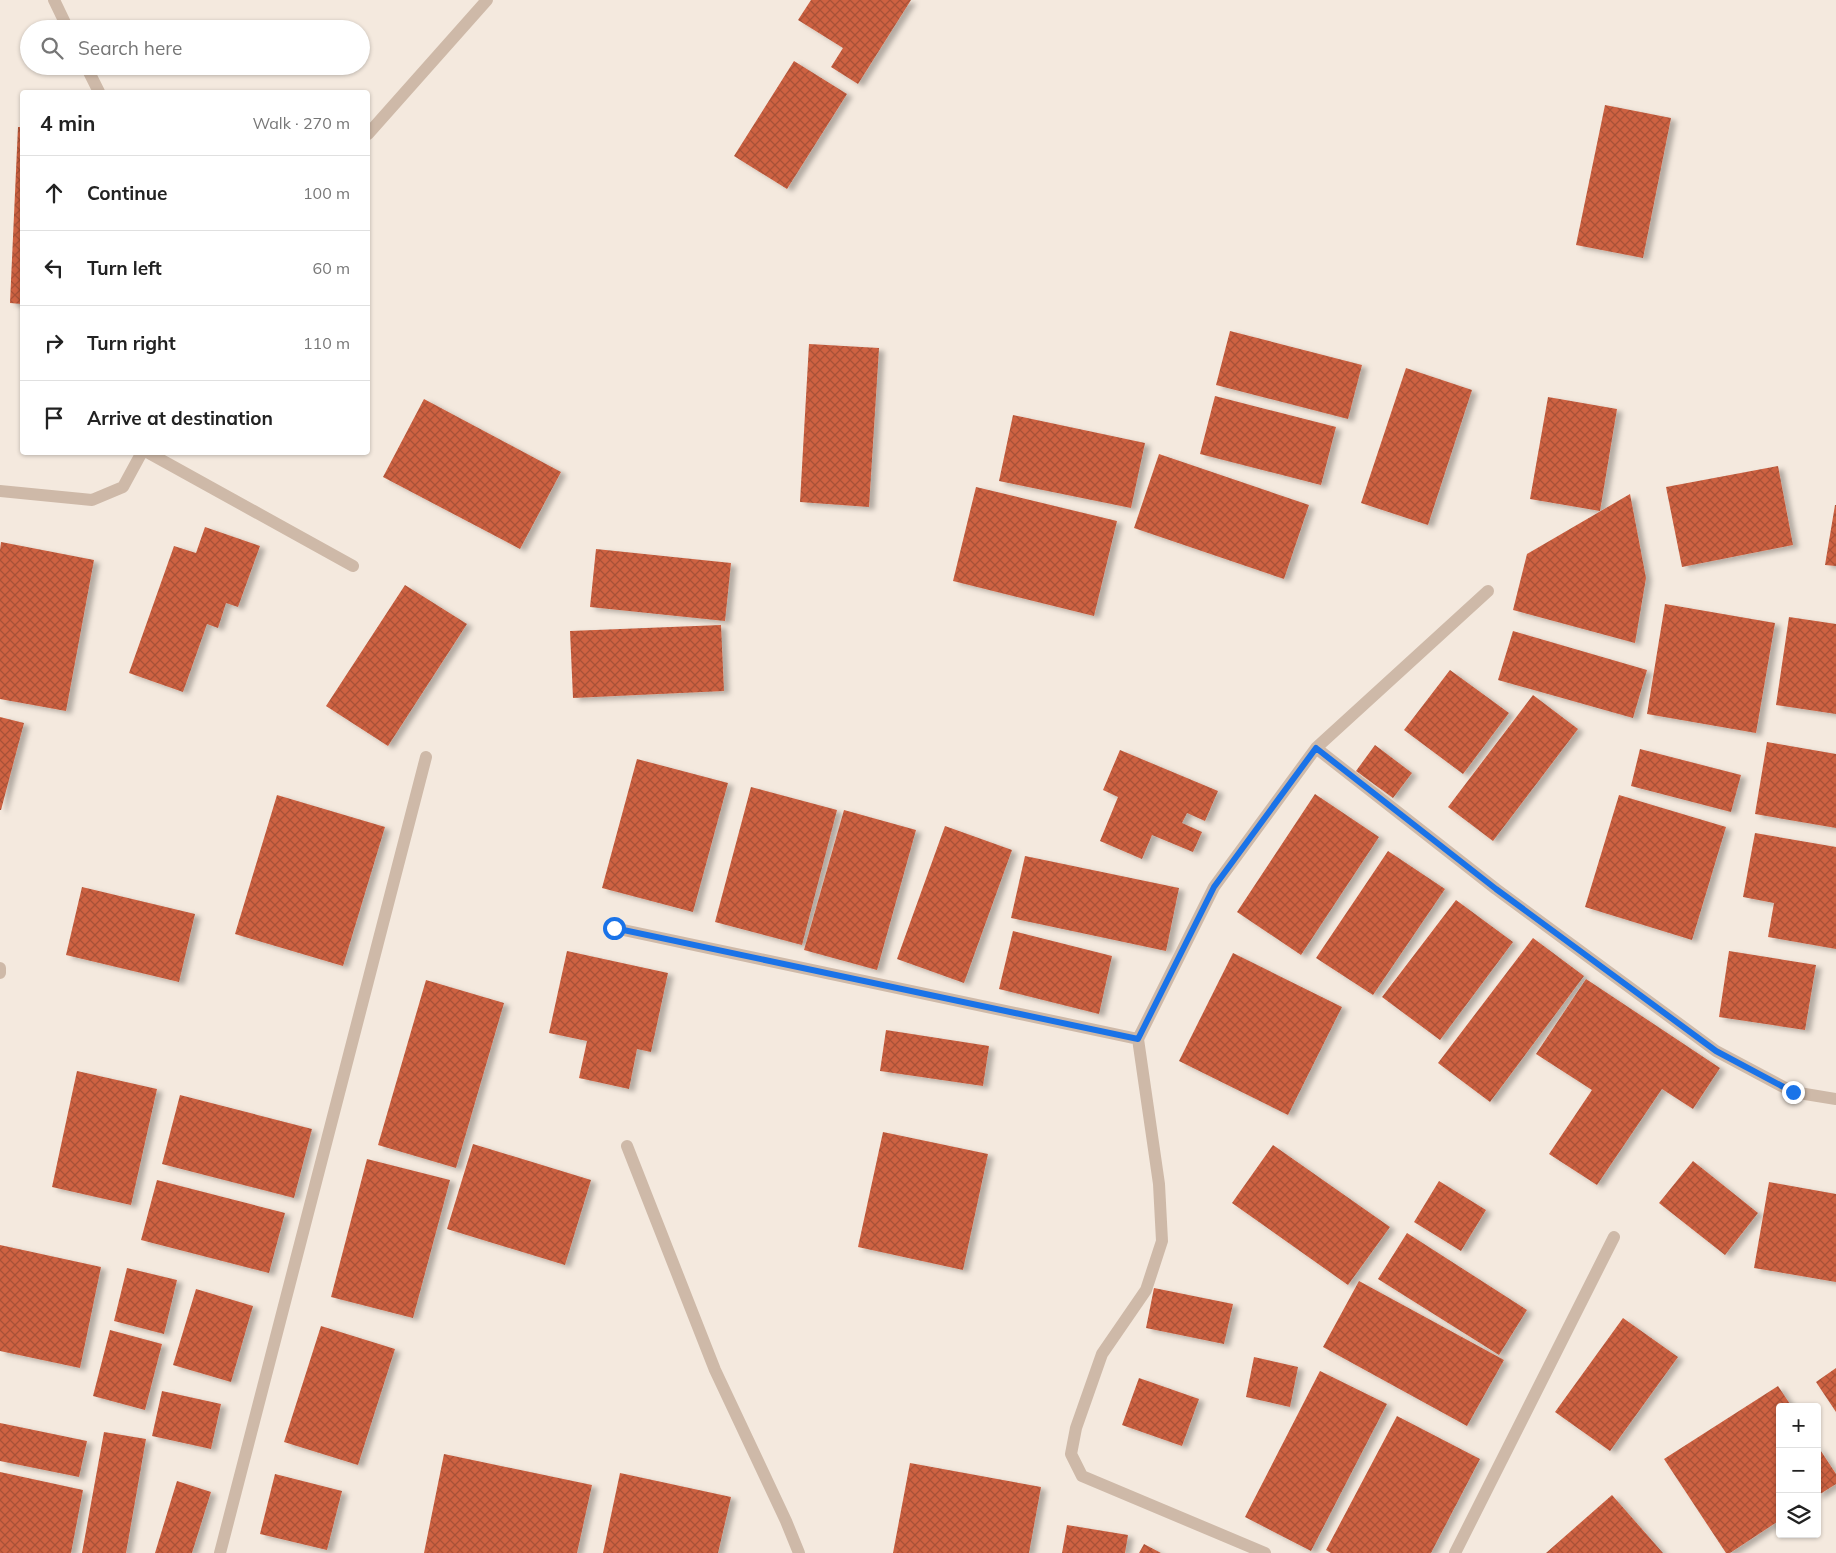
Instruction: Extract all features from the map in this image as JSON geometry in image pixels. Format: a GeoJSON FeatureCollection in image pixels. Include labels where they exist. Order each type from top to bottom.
{"type":"FeatureCollection","features":[{"type":"Feature","properties":{"kind":"street"},"geometry":{"type":"LineString","coordinates":[[54,0],[64,20]]}},
{"type":"Feature","properties":{"kind":"street"},"geometry":{"type":"LineString","coordinates":[[370,132],[487,0]]}},
{"type":"Feature","properties":{"kind":"street"},"geometry":{"type":"LineString","coordinates":[[90,75],[98,90]]}},
{"type":"Feature","properties":{"kind":"street"},"geometry":{"type":"LineString","coordinates":[[0,490],[92,500],[123,487],[140,455]]}},
{"type":"Feature","properties":{"kind":"street"},"geometry":{"type":"LineString","coordinates":[[152,455],[353,566]]}},
{"type":"Feature","properties":{"kind":"street"},"geometry":{"type":"LineString","coordinates":[[1265,1553],[1082,1476],[1071,1454],[1076,1428],[1102,1354],[1146,1290],[1162,1241],[1159,1184],[1138,1039],[1214,887],[1316,748],[1488,591]]}},
{"type":"Feature","properties":{"kind":"street"},"geometry":{"type":"LineString","coordinates":[[1316,748],[1496,889],[1716,1051],[1793,1092],[1836,1099]]}},
{"type":"Feature","properties":{"kind":"street"},"geometry":{"type":"LineString","coordinates":[[220,1553],[426,757]]}},
{"type":"Feature","properties":{"kind":"street"},"geometry":{"type":"LineString","coordinates":[[614,928],[1138,1039]]}},
{"type":"Feature","properties":{"kind":"street"},"geometry":{"type":"LineString","coordinates":[[0,968],[0,973]]}},
{"type":"Feature","properties":{"kind":"street"},"geometry":{"type":"LineString","coordinates":[[627,1146],[715,1370],[786,1521],[799,1553]]}},
{"type":"Feature","properties":{"kind":"street"},"geometry":{"type":"LineString","coordinates":[[1455,1553],[1614,1237]]}},
{"type":"Feature","properties":{"kind":"building"},"geometry":{"type":"Polygon","coordinates":[[[811,0],[911,0],[858,84],[831,67],[843,48],[798,20],[811,0]]]}},
{"type":"Feature","properties":{"kind":"building"},"geometry":{"type":"Polygon","coordinates":[[[794,61],[847,94],[787,189],[734,156],[794,61]]]}},
{"type":"Feature","properties":{"kind":"building"},"geometry":{"type":"Polygon","coordinates":[[[1605,105],[1671,118],[1643,258],[1576,245],[1605,105]]]}},
{"type":"Feature","properties":{"kind":"building"},"geometry":{"type":"Polygon","coordinates":[[[18,127],[20,127],[20,304],[10,303],[18,127]]]}},
{"type":"Feature","properties":{"kind":"building"},"geometry":{"type":"Polygon","coordinates":[[[1230,331],[1362,365],[1348,419],[1216,385],[1230,331]]]}},
{"type":"Feature","properties":{"kind":"building"},"geometry":{"type":"Polygon","coordinates":[[[809,344],[879,348],[869,507],[800,502],[809,344]]]}},
{"type":"Feature","properties":{"kind":"building"},"geometry":{"type":"Polygon","coordinates":[[[1406,368],[1472,390],[1428,525],[1361,503],[1406,368]]]}},
{"type":"Feature","properties":{"kind":"building"},"geometry":{"type":"Polygon","coordinates":[[[1215,396],[1336,427],[1321,485],[1200,454],[1215,396]]]}},
{"type":"Feature","properties":{"kind":"building"},"geometry":{"type":"Polygon","coordinates":[[[1548,397],[1617,409],[1600,511],[1530,499],[1548,397]]]}},
{"type":"Feature","properties":{"kind":"building"},"geometry":{"type":"Polygon","coordinates":[[[424,399],[561,472],[520,549],[383,477],[424,399]]]}},
{"type":"Feature","properties":{"kind":"building"},"geometry":{"type":"Polygon","coordinates":[[[1013,415],[1145,443],[1131,508],[999,481],[1013,415]]]}},
{"type":"Feature","properties":{"kind":"building"},"geometry":{"type":"Polygon","coordinates":[[[1159,454],[1309,505],[1284,579],[1134,528],[1159,454]]]}},
{"type":"Feature","properties":{"kind":"building"},"geometry":{"type":"Polygon","coordinates":[[[1778,466],[1793,545],[1682,567],[1666,487],[1778,466]]]}},
{"type":"Feature","properties":{"kind":"building"},"geometry":{"type":"Polygon","coordinates":[[[976,487],[1117,521],[1094,616],[953,581],[976,487]]]}},
{"type":"Feature","properties":{"kind":"building"},"geometry":{"type":"Polygon","coordinates":[[[1630,494],[1646,578],[1635,643],[1513,610],[1527,554],[1630,494]]]}},
{"type":"Feature","properties":{"kind":"building"},"geometry":{"type":"Polygon","coordinates":[[[1836,505],[1836,566],[1825,565],[1836,505]]]}},
{"type":"Feature","properties":{"kind":"building"},"geometry":{"type":"Polygon","coordinates":[[[205,527],[260,546],[238,607],[226,603],[218,628],[207,624],[183,692],[129,673],[174,546],[196,553],[205,527]]]}},
{"type":"Feature","properties":{"kind":"building"},"geometry":{"type":"Polygon","coordinates":[[[1,542],[94,560],[66,711],[0,699],[1,542]]]}},
{"type":"Feature","properties":{"kind":"building"},"geometry":{"type":"Polygon","coordinates":[[[596,549],[731,563],[725,621],[590,607],[596,549]]]}},
{"type":"Feature","properties":{"kind":"building"},"geometry":{"type":"Polygon","coordinates":[[[405,585],[467,624],[388,746],[326,706],[405,585]]]}},
{"type":"Feature","properties":{"kind":"building"},"geometry":{"type":"Polygon","coordinates":[[[1665,604],[1775,623],[1756,733],[1647,714],[1665,604]]]}},
{"type":"Feature","properties":{"kind":"building"},"geometry":{"type":"Polygon","coordinates":[[[1789,617],[1836,624],[1836,714],[1776,705],[1789,617]]]}},
{"type":"Feature","properties":{"kind":"building"},"geometry":{"type":"Polygon","coordinates":[[[721,625],[724,691],[573,698],[570,631],[721,625]]]}},
{"type":"Feature","properties":{"kind":"building"},"geometry":{"type":"Polygon","coordinates":[[[1513,631],[1647,670],[1633,718],[1498,680],[1513,631]]]}},
{"type":"Feature","properties":{"kind":"building"},"geometry":{"type":"Polygon","coordinates":[[[1450,670],[1509,713],[1463,774],[1404,730],[1450,670]]]}},
{"type":"Feature","properties":{"kind":"building"},"geometry":{"type":"Polygon","coordinates":[[[1533,695],[1578,729],[1493,841],[1448,807],[1533,695]]]}},
{"type":"Feature","properties":{"kind":"building"},"geometry":{"type":"Polygon","coordinates":[[[0,717],[24,723],[1,810],[0,810],[0,717]]]}},
{"type":"Feature","properties":{"kind":"building"},"geometry":{"type":"Polygon","coordinates":[[[1767,742],[1836,754],[1836,828],[1755,814],[1767,742]]]}},
{"type":"Feature","properties":{"kind":"building"},"geometry":{"type":"Polygon","coordinates":[[[1375,745],[1412,773],[1393,798],[1356,771],[1375,745]]]}},
{"type":"Feature","properties":{"kind":"building"},"geometry":{"type":"Polygon","coordinates":[[[1640,749],[1741,775],[1731,812],[1631,786],[1640,749]]]}},
{"type":"Feature","properties":{"kind":"building"},"geometry":{"type":"Polygon","coordinates":[[[1120,750],[1218,791],[1205,821],[1187,813],[1182,823],[1202,832],[1193,852],[1152,835],[1142,859],[1100,841],[1118,797],[1103,790],[1120,750]]]}},
{"type":"Feature","properties":{"kind":"building"},"geometry":{"type":"Polygon","coordinates":[[[637,759],[728,783],[693,912],[602,888],[637,759]]]}},
{"type":"Feature","properties":{"kind":"building"},"geometry":{"type":"Polygon","coordinates":[[[751,787],[837,810],[802,945],[715,922],[751,787]]]}},
{"type":"Feature","properties":{"kind":"building"},"geometry":{"type":"Polygon","coordinates":[[[1315,794],[1379,837],[1301,955],[1237,912],[1315,794]]]}},
{"type":"Feature","properties":{"kind":"building"},"geometry":{"type":"Polygon","coordinates":[[[277,795],[385,827],[343,966],[235,934],[277,795]]]}},
{"type":"Feature","properties":{"kind":"building"},"geometry":{"type":"Polygon","coordinates":[[[1619,795],[1726,827],[1692,940],[1585,907],[1619,795]]]}},
{"type":"Feature","properties":{"kind":"building"},"geometry":{"type":"Polygon","coordinates":[[[844,810],[916,830],[877,970],[804,950],[844,810]]]}},
{"type":"Feature","properties":{"kind":"building"},"geometry":{"type":"Polygon","coordinates":[[[945,826],[1012,850],[964,983],[897,959],[945,826]]]}},
{"type":"Feature","properties":{"kind":"building"},"geometry":{"type":"Polygon","coordinates":[[[1755,833],[1836,847],[1836,949],[1768,937],[1774,903],[1743,897],[1755,833]]]}},
{"type":"Feature","properties":{"kind":"building"},"geometry":{"type":"Polygon","coordinates":[[[1388,851],[1445,889],[1373,995],[1316,958],[1388,851]]]}},
{"type":"Feature","properties":{"kind":"building"},"geometry":{"type":"Polygon","coordinates":[[[1025,856],[1179,888],[1166,951],[1011,918],[1025,856]]]}},
{"type":"Feature","properties":{"kind":"building"},"geometry":{"type":"Polygon","coordinates":[[[82,887],[195,914],[179,982],[66,955],[82,887]]]}},
{"type":"Feature","properties":{"kind":"building"},"geometry":{"type":"Polygon","coordinates":[[[1456,900],[1513,942],[1440,1040],[1382,997],[1456,900]]]}},
{"type":"Feature","properties":{"kind":"building"},"geometry":{"type":"Polygon","coordinates":[[[1013,931],[1112,956],[1099,1014],[999,989],[1013,931]]]}},
{"type":"Feature","properties":{"kind":"building"},"geometry":{"type":"Polygon","coordinates":[[[1533,938],[1584,976],[1490,1102],[1438,1063],[1533,938]]]}},
{"type":"Feature","properties":{"kind":"building"},"geometry":{"type":"Polygon","coordinates":[[[567,951],[668,973],[651,1052],[637,1049],[629,1089],[579,1078],[587,1041],[549,1033],[567,951]]]}},
{"type":"Feature","properties":{"kind":"building"},"geometry":{"type":"Polygon","coordinates":[[[1729,951],[1816,965],[1805,1030],[1719,1017],[1729,951]]]}},
{"type":"Feature","properties":{"kind":"building"},"geometry":{"type":"Polygon","coordinates":[[[1233,953],[1342,1007],[1288,1115],[1179,1061],[1233,953]]]}},
{"type":"Feature","properties":{"kind":"building"},"geometry":{"type":"Polygon","coordinates":[[[1586,979],[1720,1068],[1693,1109],[1662,1089],[1597,1185],[1549,1154],[1592,1090],[1536,1054],[1586,979]]]}},
{"type":"Feature","properties":{"kind":"building"},"geometry":{"type":"Polygon","coordinates":[[[426,980],[504,1003],[456,1168],[378,1145],[426,980]]]}},
{"type":"Feature","properties":{"kind":"building"},"geometry":{"type":"Polygon","coordinates":[[[886,1030],[989,1046],[983,1086],[880,1071],[886,1030]]]}},
{"type":"Feature","properties":{"kind":"building"},"geometry":{"type":"Polygon","coordinates":[[[77,1071],[157,1089],[131,1205],[52,1187],[77,1071]]]}},
{"type":"Feature","properties":{"kind":"building"},"geometry":{"type":"Polygon","coordinates":[[[180,1095],[312,1129],[294,1198],[162,1164],[180,1095]]]}},
{"type":"Feature","properties":{"kind":"building"},"geometry":{"type":"Polygon","coordinates":[[[883,1132],[988,1154],[963,1270],[858,1247],[883,1132]]]}},
{"type":"Feature","properties":{"kind":"building"},"geometry":{"type":"Polygon","coordinates":[[[473,1144],[591,1180],[565,1265],[447,1229],[473,1144]]]}},
{"type":"Feature","properties":{"kind":"building"},"geometry":{"type":"Polygon","coordinates":[[[1273,1145],[1390,1227],[1348,1285],[1232,1203],[1273,1145]]]}},
{"type":"Feature","properties":{"kind":"building"},"geometry":{"type":"Polygon","coordinates":[[[367,1159],[450,1180],[413,1318],[331,1297],[367,1159]]]}},
{"type":"Feature","properties":{"kind":"building"},"geometry":{"type":"Polygon","coordinates":[[[1693,1161],[1758,1213],[1725,1255],[1659,1203],[1693,1161]]]}},
{"type":"Feature","properties":{"kind":"building"},"geometry":{"type":"Polygon","coordinates":[[[157,1180],[285,1213],[269,1273],[141,1240],[157,1180]]]}},
{"type":"Feature","properties":{"kind":"building"},"geometry":{"type":"Polygon","coordinates":[[[1439,1181],[1486,1210],[1461,1251],[1414,1222],[1439,1181]]]}},
{"type":"Feature","properties":{"kind":"building"},"geometry":{"type":"Polygon","coordinates":[[[1769,1182],[1836,1194],[1836,1282],[1754,1268],[1769,1182]]]}},
{"type":"Feature","properties":{"kind":"building"},"geometry":{"type":"Polygon","coordinates":[[[1407,1233],[1527,1310],[1499,1355],[1378,1279],[1407,1233]]]}},
{"type":"Feature","properties":{"kind":"building"},"geometry":{"type":"Polygon","coordinates":[[[0,1245],[101,1267],[80,1368],[0,1351],[0,1245]]]}},
{"type":"Feature","properties":{"kind":"building"},"geometry":{"type":"Polygon","coordinates":[[[127,1268],[177,1280],[164,1334],[114,1321],[127,1268]]]}},
{"type":"Feature","properties":{"kind":"building"},"geometry":{"type":"Polygon","coordinates":[[[1359,1281],[1504,1360],[1467,1426],[1323,1347],[1359,1281]]]}},
{"type":"Feature","properties":{"kind":"building"},"geometry":{"type":"Polygon","coordinates":[[[1154,1288],[1233,1304],[1224,1344],[1146,1328],[1154,1288]]]}},
{"type":"Feature","properties":{"kind":"building"},"geometry":{"type":"Polygon","coordinates":[[[196,1289],[253,1306],[231,1382],[173,1365],[196,1289]]]}},
{"type":"Feature","properties":{"kind":"building"},"geometry":{"type":"Polygon","coordinates":[[[1623,1318],[1678,1357],[1610,1451],[1555,1412],[1623,1318]]]}},
{"type":"Feature","properties":{"kind":"building"},"geometry":{"type":"Polygon","coordinates":[[[321,1326],[395,1349],[358,1465],[284,1442],[321,1326]]]}},
{"type":"Feature","properties":{"kind":"building"},"geometry":{"type":"Polygon","coordinates":[[[110,1330],[162,1344],[145,1410],[93,1396],[110,1330]]]}},
{"type":"Feature","properties":{"kind":"building"},"geometry":{"type":"Polygon","coordinates":[[[1254,1357],[1298,1367],[1290,1407],[1246,1397],[1254,1357]]]}},
{"type":"Feature","properties":{"kind":"building"},"geometry":{"type":"Polygon","coordinates":[[[1836,1368],[1836,1412],[1816,1382],[1836,1368]]]}},
{"type":"Feature","properties":{"kind":"building"},"geometry":{"type":"Polygon","coordinates":[[[1320,1371],[1387,1404],[1311,1551],[1245,1517],[1320,1371]]]}},
{"type":"Feature","properties":{"kind":"building"},"geometry":{"type":"Polygon","coordinates":[[[1139,1378],[1199,1399],[1182,1446],[1122,1425],[1139,1378]]]}},
{"type":"Feature","properties":{"kind":"building"},"geometry":{"type":"Polygon","coordinates":[[[1778,1386],[1789,1403],[1776,1403],[1776,1523],[1730,1553],[1726,1553],[1664,1459],[1778,1386]]]}},
{"type":"Feature","properties":{"kind":"building"},"geometry":{"type":"Polygon","coordinates":[[[162,1391],[221,1404],[211,1449],[152,1436],[162,1391]]]}},
{"type":"Feature","properties":{"kind":"building"},"geometry":{"type":"Polygon","coordinates":[[[1397,1416],[1480,1459],[1431,1553],[1331,1553],[1326,1550],[1397,1416]]]}},
{"type":"Feature","properties":{"kind":"building"},"geometry":{"type":"Polygon","coordinates":[[[0,1423],[87,1441],[79,1477],[0,1461],[0,1423]]]}},
{"type":"Feature","properties":{"kind":"building"},"geometry":{"type":"Polygon","coordinates":[[[104,1432],[146,1439],[126,1553],[82,1553],[104,1432]]]}},
{"type":"Feature","properties":{"kind":"building"},"geometry":{"type":"Polygon","coordinates":[[[1821,1451],[1836,1474],[1836,1484],[1821,1493],[1821,1451]]]}},
{"type":"Feature","properties":{"kind":"building"},"geometry":{"type":"Polygon","coordinates":[[[444,1454],[592,1485],[577,1553],[424,1553],[444,1454]]]}},
{"type":"Feature","properties":{"kind":"building"},"geometry":{"type":"Polygon","coordinates":[[[910,1463],[1041,1487],[1029,1553],[893,1553],[910,1463]]]}},
{"type":"Feature","properties":{"kind":"building"},"geometry":{"type":"Polygon","coordinates":[[[0,1472],[83,1490],[71,1553],[0,1553],[0,1472]]]}},
{"type":"Feature","properties":{"kind":"building"},"geometry":{"type":"Polygon","coordinates":[[[620,1473],[731,1497],[718,1553],[603,1553],[620,1473]]]}},
{"type":"Feature","properties":{"kind":"building"},"geometry":{"type":"Polygon","coordinates":[[[275,1474],[342,1491],[327,1550],[260,1534],[275,1474]]]}},
{"type":"Feature","properties":{"kind":"building"},"geometry":{"type":"Polygon","coordinates":[[[177,1481],[211,1492],[192,1553],[155,1553],[177,1481]]]}},
{"type":"Feature","properties":{"kind":"building"},"geometry":{"type":"Polygon","coordinates":[[[1612,1495],[1663,1553],[1546,1553],[1612,1495]]]}},
{"type":"Feature","properties":{"kind":"building"},"geometry":{"type":"Polygon","coordinates":[[[1067,1525],[1128,1535],[1125,1553],[1062,1553],[1067,1525]]]}},
{"type":"Feature","properties":{"kind":"building"},"geometry":{"type":"Polygon","coordinates":[[[1144,1544],[1161,1553],[1139,1553],[1144,1544]]]}},
{"type":"Feature","properties":{"kind":"route"},"geometry":{"type":"LineString","coordinates":[[614,928],[1138,1039],[1214,887],[1316,748],[1496,889],[1716,1051],[1793,1092]]}}]}
